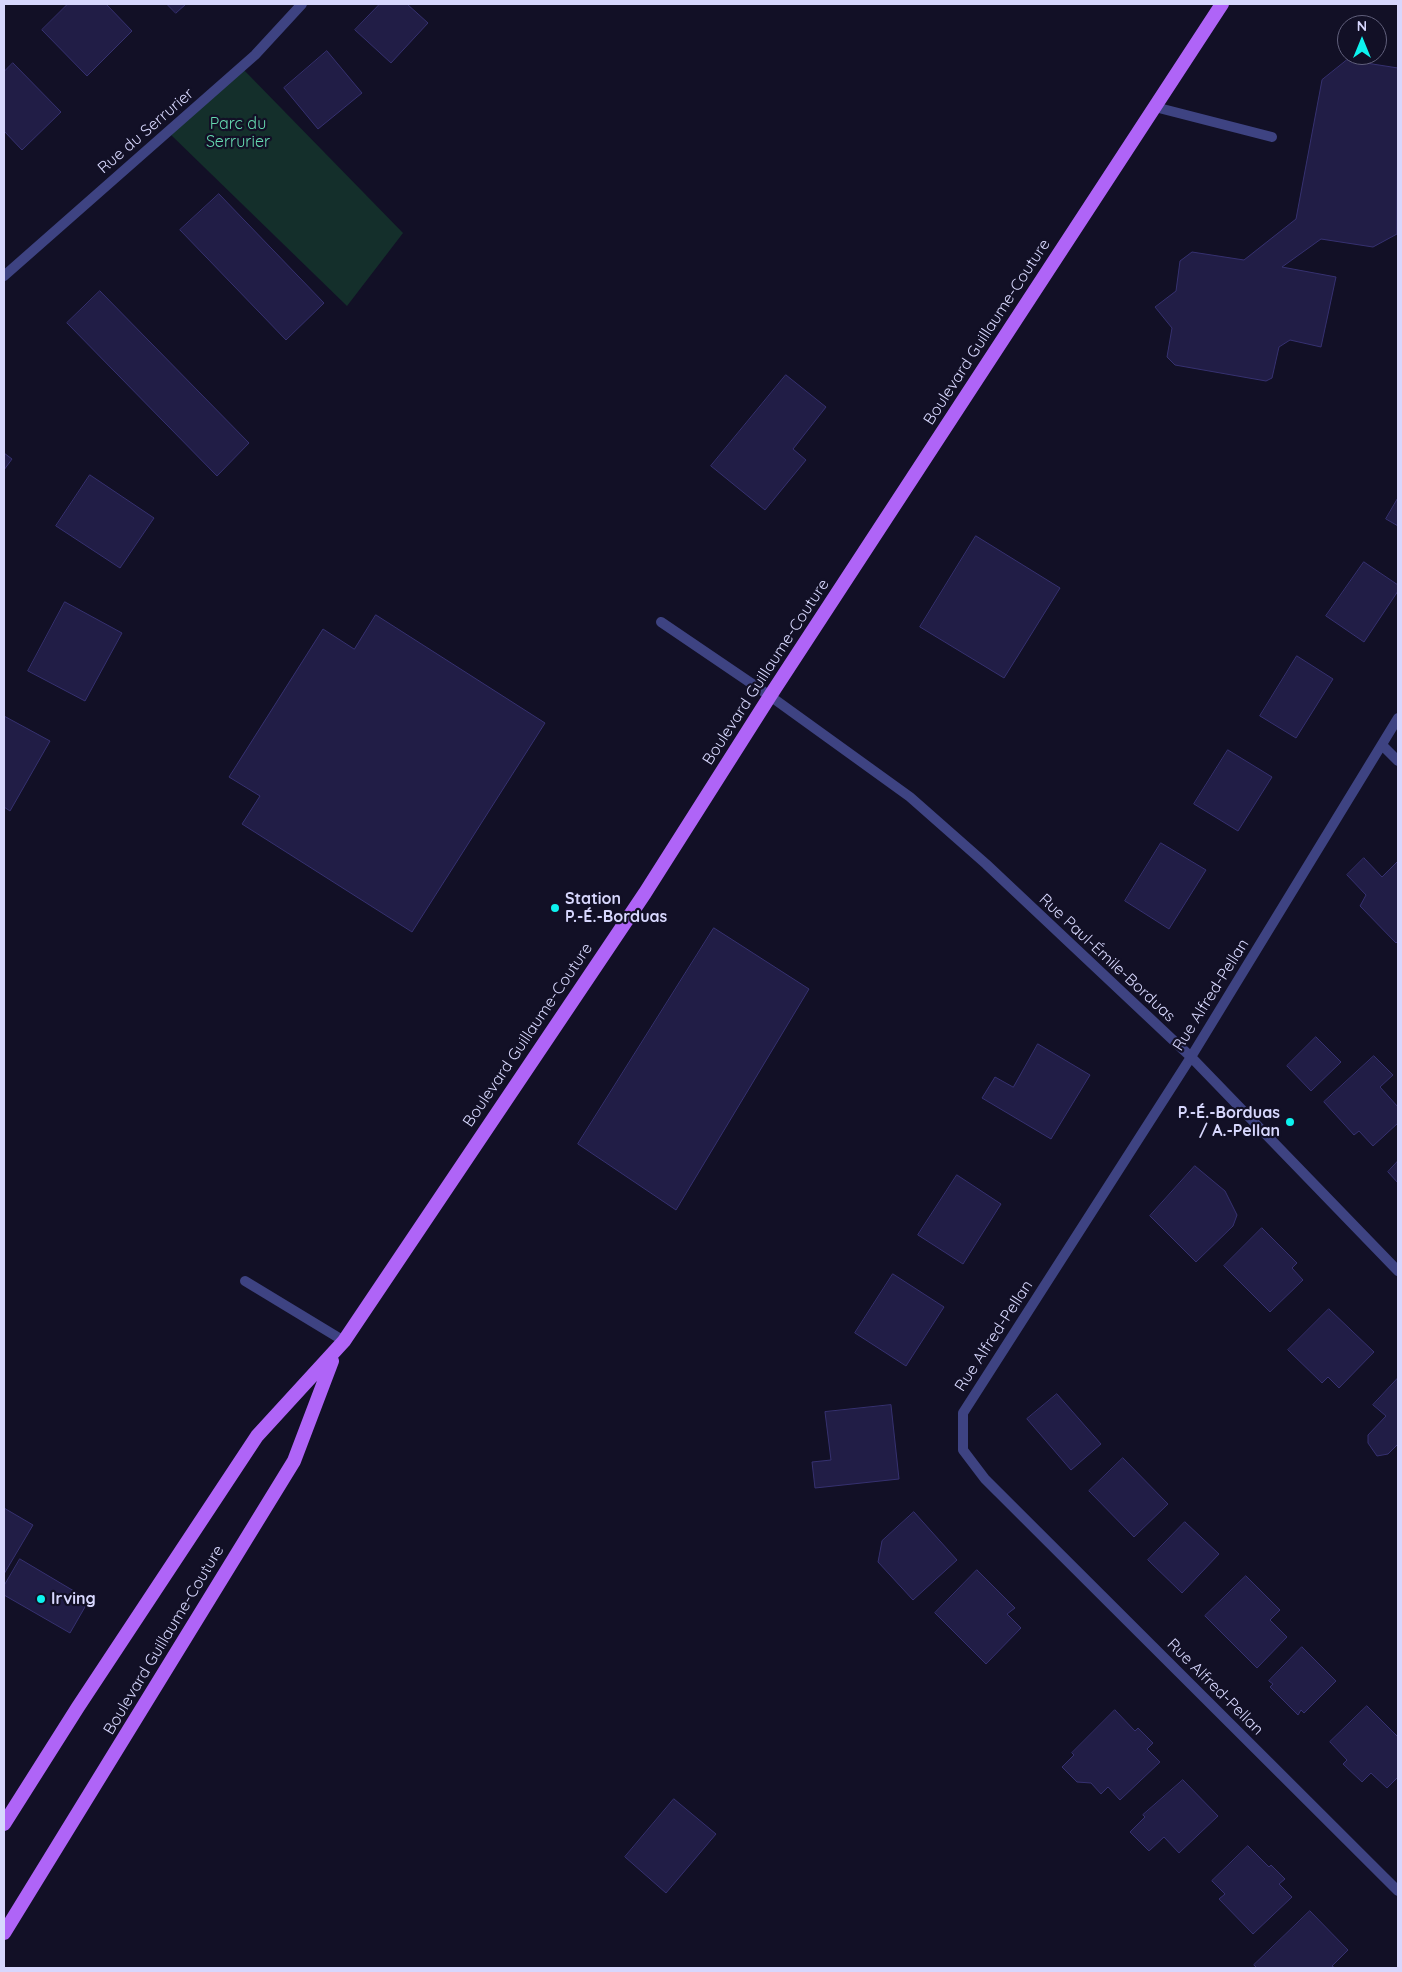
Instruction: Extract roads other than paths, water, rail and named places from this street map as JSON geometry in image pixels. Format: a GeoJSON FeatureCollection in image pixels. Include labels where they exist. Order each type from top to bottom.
{"type":"FeatureCollection","features":[{"type":"Feature","properties":{"kind":"main road","name":"Boulevard Guillaume-Couture"},"geometry":{"type":"LineString","coordinates":[[4,1824],[78,1706],[257,1436],[344,1342],[645,893],[770,696],[1222,4]]}},
{"type":"Feature","properties":{"kind":"main road","name":"Boulevard Guillaume-Couture"},"geometry":{"type":"LineString","coordinates":[[4,1934],[294,1461],[334,1355]]}},
{"type":"Feature","properties":{"kind":"street","name":"Rue du Serrurier"},"geometry":{"type":"LineString","coordinates":[[4,276],[255,55],[302,4]]}},
{"type":"Feature","properties":{"kind":"street"},"geometry":{"type":"LineString","coordinates":[[1155,107],[1272,136]]}},
{"type":"Feature","properties":{"kind":"street","name":"Rue Paul-Émile-Borduas"},"geometry":{"type":"LineString","coordinates":[[661,622],[770,696],[910,797],[1000,877],[1191,1057],[1398,1271]]}},
{"type":"Feature","properties":{"kind":"street","name":"Rue Alfred-Pellan"},"geometry":{"type":"LineString","coordinates":[[1398,718],[1191,1057],[963,1413],[963,1450],[985,1479],[1398,1891]]}},
{"type":"Feature","properties":{"kind":"street"},"geometry":{"type":"LineString","coordinates":[[1382,745],[1398,761]]}},
{"type":"Feature","properties":{"kind":"street"},"geometry":{"type":"LineString","coordinates":[[245,1281],[344,1342]]}},
{"type":"Feature","properties":{"kind":"place","name":"Station P.-É.-Borduas"},"geometry":{"type":"Point","coordinates":[555,908]}},
{"type":"Feature","properties":{"kind":"place","name":"P.-É.-Borduas / A.-Pellan"},"geometry":{"type":"Point","coordinates":[1290,1122]}},
{"type":"Feature","properties":{"kind":"place","name":"Irving"},"geometry":{"type":"Point","coordinates":[41,1599]}},
{"type":"Feature","properties":{"kind":"park label","name":"Parc du Serrurier"},"geometry":{"type":"Point","coordinates":[238,133]}}]}
